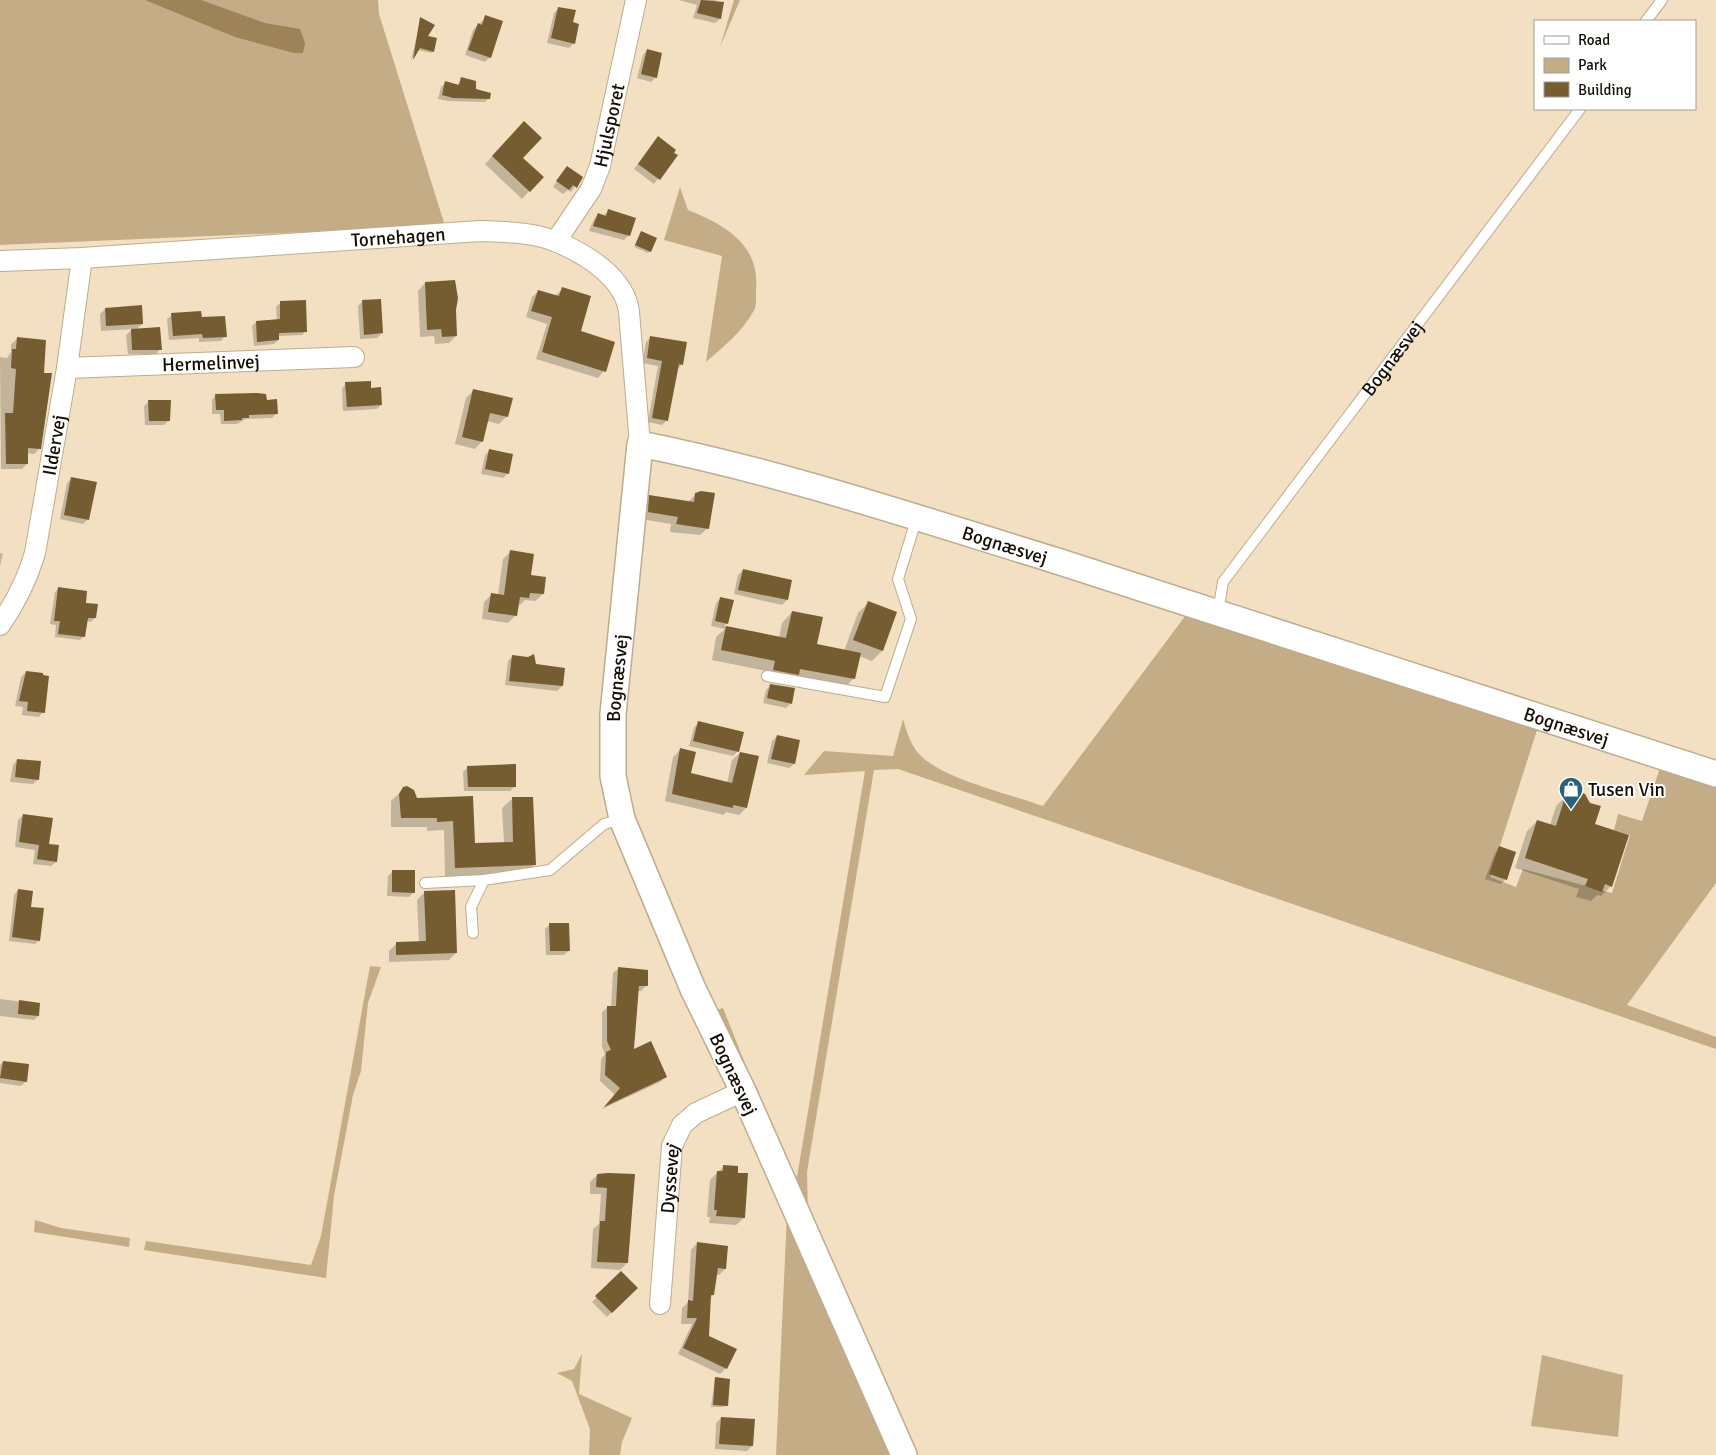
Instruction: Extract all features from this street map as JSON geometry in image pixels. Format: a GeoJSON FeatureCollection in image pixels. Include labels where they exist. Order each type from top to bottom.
{"type":"FeatureCollection","features":[{"type":"Feature","properties":{"kind":"street","name":"Hjulsporet"},"geometry":{"type":"LineString","coordinates":[[556,241],[591,189],[600,166],[636,0]]}},
{"type":"Feature","properties":{"kind":"street","name":"Tornehagen"},"geometry":{"type":"LineString","coordinates":[[0,261],[82,258],[480,231],[515,232],[556,241],[608,274],[625,296],[629,312],[640,444]]}},
{"type":"Feature","properties":{"kind":"street","name":"Ildervej"},"geometry":{"type":"LineString","coordinates":[[0,625],[17,600],[28,578],[35,553],[68,368],[82,258]]}},
{"type":"Feature","properties":{"kind":"street","name":"Hermelinvej"},"geometry":{"type":"LineString","coordinates":[[68,368],[354,357]]}},
{"type":"Feature","properties":{"kind":"street","name":"Bognæsvej"},"geometry":{"type":"LineString","coordinates":[[904,1455],[743,1092],[693,989],[622,819],[613,776],[613,714],[640,444],[799,482],[917,517],[1218,612],[1716,774]]}},
{"type":"Feature","properties":{"kind":"street","name":"Dyssevej"},"geometry":{"type":"LineString","coordinates":[[660,1304],[672,1146],[682,1125],[696,1113],[743,1092]]}},
{"type":"Feature","properties":{"kind":"lane"},"geometry":{"type":"LineString","coordinates":[[1647,20],[1662,0]]}},
{"type":"Feature","properties":{"kind":"lane","name":"Bognæsvej"},"geometry":{"type":"LineString","coordinates":[[1218,612],[1222,582],[1579,110]]}},
{"type":"Feature","properties":{"kind":"lane"},"geometry":{"type":"LineString","coordinates":[[768,676],[885,697],[911,619],[898,579],[917,517]]}},
{"type":"Feature","properties":{"kind":"lane"},"geometry":{"type":"LineString","coordinates":[[425,883],[484,880],[550,870],[604,824],[622,819]]}},
{"type":"Feature","properties":{"kind":"lane"},"geometry":{"type":"LineString","coordinates":[[473,933],[472,907],[484,880]]}},
{"type":"Feature","properties":{"kind":"green space"},"geometry":{"type":"Polygon","coordinates":[[[0,0],[378,0],[379,14],[445,226],[0,245],[0,0]]]}},
{"type":"Feature","properties":{"kind":"green space"},"geometry":{"type":"Polygon","coordinates":[[[734,0],[740,0],[720,47],[734,0]]]}},
{"type":"Feature","properties":{"kind":"green space"},"geometry":{"type":"Polygon","coordinates":[[[680,187],[688,210],[715,222],[737,238],[746,248],[756,274],[756,302],[749,319],[738,333],[706,362],[722,256],[664,240],[680,187]]]}},
{"type":"Feature","properties":{"kind":"green space"},"geometry":{"type":"Polygon","coordinates":[[[1186,615],[1538,727],[1490,877],[1516,887],[1523,869],[1612,893],[1630,835],[1614,830],[1618,814],[1642,821],[1661,765],[1716,782],[1716,883],[1627,1005],[1716,1037],[1716,1049],[898,769],[874,770],[807,1172],[808,1217],[712,1012],[723,1008],[784,1162],[797,1177],[865,771],[804,775],[824,751],[893,756],[903,719],[915,749],[933,765],[979,786],[1043,806],[1186,615]]]}},
{"type":"Feature","properties":{"kind":"green space"},"geometry":{"type":"Polygon","coordinates":[[[370,966],[381,967],[368,1003],[361,1071],[353,1095],[334,1196],[326,1278],[144,1250],[146,1241],[311,1265],[321,1236],[370,966]]]}},
{"type":"Feature","properties":{"kind":"green space"},"geometry":{"type":"Polygon","coordinates":[[[787,1215],[894,1455],[776,1455],[787,1215]]]}},
{"type":"Feature","properties":{"kind":"green space"},"geometry":{"type":"Polygon","coordinates":[[[35,1220],[61,1228],[130,1238],[129,1247],[34,1232],[35,1220]]]}},
{"type":"Feature","properties":{"kind":"green space"},"geometry":{"type":"Polygon","coordinates":[[[582,1354],[579,1394],[632,1418],[622,1442],[620,1455],[589,1455],[590,1429],[572,1381],[557,1373],[574,1369],[582,1354]]]}},
{"type":"Feature","properties":{"kind":"green space"},"geometry":{"type":"Polygon","coordinates":[[[1542,1355],[1623,1375],[1618,1437],[1531,1426],[1542,1355]]]}},
{"type":"Feature","properties":{"kind":"shaded area"},"geometry":{"type":"Polygon","coordinates":[[[145,0],[201,0],[265,23],[300,29],[305,43],[303,53],[294,53],[235,37],[145,0]]]}},
{"type":"Feature","properties":{"kind":"building"},"geometry":{"type":"Polygon","coordinates":[[[701,0],[724,2],[721,19],[697,13],[701,0]]]}},
{"type":"Feature","properties":{"kind":"building"},"geometry":{"type":"Polygon","coordinates":[[[558,7],[576,10],[573,22],[579,24],[575,44],[551,38],[558,7]]]}},
{"type":"Feature","properties":{"kind":"building"},"geometry":{"type":"Polygon","coordinates":[[[485,15],[503,21],[491,58],[468,50],[478,23],[482,25],[485,15]]]}},
{"type":"Feature","properties":{"kind":"building"},"geometry":{"type":"Polygon","coordinates":[[[420,17],[435,25],[428,36],[437,38],[434,52],[420,48],[413,60],[420,17]]]}},
{"type":"Feature","properties":{"kind":"building"},"geometry":{"type":"Polygon","coordinates":[[[647,49],[662,53],[657,78],[641,74],[647,49]]]}},
{"type":"Feature","properties":{"kind":"building"},"geometry":{"type":"Polygon","coordinates":[[[461,77],[476,81],[476,89],[491,93],[490,99],[453,98],[442,95],[445,81],[459,85],[461,77]]]}},
{"type":"Feature","properties":{"kind":"building"},"geometry":{"type":"Polygon","coordinates":[[[524,121],[542,138],[523,158],[544,177],[530,192],[492,156],[524,121]]]}},
{"type":"Feature","properties":{"kind":"building"},"geometry":{"type":"Polygon","coordinates":[[[658,136],[676,150],[674,153],[678,155],[660,180],[638,164],[658,136]]]}},
{"type":"Feature","properties":{"kind":"building"},"geometry":{"type":"Polygon","coordinates":[[[567,166],[583,177],[577,188],[573,185],[569,190],[556,181],[567,166]]]}},
{"type":"Feature","properties":{"kind":"building"},"geometry":{"type":"Polygon","coordinates":[[[608,209],[636,218],[630,236],[593,226],[598,213],[606,216],[608,209]]]}},
{"type":"Feature","properties":{"kind":"building"},"geometry":{"type":"Polygon","coordinates":[[[641,231],[657,238],[651,252],[635,245],[641,231]]]}},
{"type":"Feature","properties":{"kind":"building"},"geometry":{"type":"Polygon","coordinates":[[[455,280],[458,298],[456,310],[457,336],[442,337],[441,329],[427,330],[425,282],[455,280]]]}},
{"type":"Feature","properties":{"kind":"building"},"geometry":{"type":"Polygon","coordinates":[[[562,287],[591,296],[581,331],[615,342],[606,372],[542,352],[552,317],[531,311],[538,290],[559,296],[562,287]]]}},
{"type":"Feature","properties":{"kind":"building"},"geometry":{"type":"Polygon","coordinates":[[[381,299],[383,333],[364,335],[362,300],[381,299]]]}},
{"type":"Feature","properties":{"kind":"building"},"geometry":{"type":"Polygon","coordinates":[[[306,300],[307,332],[279,333],[279,340],[257,342],[256,321],[280,319],[280,301],[306,300]]]}},
{"type":"Feature","properties":{"kind":"building"},"geometry":{"type":"Polygon","coordinates":[[[142,305],[143,324],[106,326],[105,308],[142,305]]]}},
{"type":"Feature","properties":{"kind":"building"},"geometry":{"type":"Polygon","coordinates":[[[201,311],[202,317],[225,316],[227,337],[203,338],[202,334],[173,336],[171,313],[201,311]]]}},
{"type":"Feature","properties":{"kind":"building"},"geometry":{"type":"Polygon","coordinates":[[[160,327],[162,350],[132,350],[131,329],[160,327]]]}},
{"type":"Feature","properties":{"kind":"building"},"geometry":{"type":"Polygon","coordinates":[[[650,336],[687,342],[683,365],[679,364],[668,421],[652,418],[662,361],[647,358],[650,336]]]}},
{"type":"Feature","properties":{"kind":"building"},"geometry":{"type":"Polygon","coordinates":[[[17,337],[46,340],[44,373],[52,373],[41,449],[28,448],[28,464],[6,464],[5,413],[13,413],[16,369],[11,368],[12,349],[16,349],[17,337]]]}},
{"type":"Feature","properties":{"kind":"building"},"geometry":{"type":"Polygon","coordinates":[[[371,381],[371,388],[381,387],[382,405],[347,407],[345,382],[371,381]]]}},
{"type":"Feature","properties":{"kind":"building"},"geometry":{"type":"Polygon","coordinates":[[[473,389],[513,398],[508,417],[490,413],[483,442],[462,437],[473,389]]]}},
{"type":"Feature","properties":{"kind":"building"},"geometry":{"type":"Polygon","coordinates":[[[215,394],[266,394],[267,400],[277,399],[278,414],[249,415],[249,418],[242,418],[242,420],[224,421],[224,410],[216,410],[215,394]]]}},
{"type":"Feature","properties":{"kind":"building"},"geometry":{"type":"Polygon","coordinates":[[[148,400],[171,400],[170,421],[149,421],[148,400]]]}},
{"type":"Feature","properties":{"kind":"building"},"geometry":{"type":"Polygon","coordinates":[[[489,449],[513,454],[509,474],[485,469],[489,449]]]}},
{"type":"Feature","properties":{"kind":"building"},"geometry":{"type":"Polygon","coordinates":[[[71,477],[97,482],[89,520],[64,515],[71,477]]]}},
{"type":"Feature","properties":{"kind":"building"},"geometry":{"type":"Polygon","coordinates":[[[701,491],[715,493],[709,529],[676,524],[678,517],[648,512],[649,495],[694,502],[695,493],[701,491]]]}},
{"type":"Feature","properties":{"kind":"building"},"geometry":{"type":"Polygon","coordinates":[[[510,550],[534,554],[531,575],[546,577],[544,594],[530,593],[529,598],[520,597],[517,616],[488,612],[491,593],[504,595],[510,550]]]}},
{"type":"Feature","properties":{"kind":"building"},"geometry":{"type":"Polygon","coordinates":[[[743,569],[792,580],[788,600],[738,590],[743,569]]]}},
{"type":"Feature","properties":{"kind":"building"},"geometry":{"type":"Polygon","coordinates":[[[58,587],[87,591],[86,603],[98,604],[96,618],[88,618],[85,637],[58,634],[60,621],[54,621],[58,587]]]}},
{"type":"Feature","properties":{"kind":"building"},"geometry":{"type":"Polygon","coordinates":[[[720,597],[734,600],[728,624],[715,621],[720,597]]]}},
{"type":"Feature","properties":{"kind":"building"},"geometry":{"type":"Polygon","coordinates":[[[868,601],[897,612],[883,651],[853,640],[868,601]]]}},
{"type":"Feature","properties":{"kind":"building"},"geometry":{"type":"Polygon","coordinates":[[[792,611],[823,617],[817,644],[861,653],[855,679],[800,669],[799,675],[773,670],[775,661],[721,650],[726,626],[786,638],[792,611]]]}},
{"type":"Feature","properties":{"kind":"building"},"geometry":{"type":"Polygon","coordinates":[[[534,654],[536,664],[565,668],[563,686],[509,681],[512,655],[528,657],[534,654]]]}},
{"type":"Feature","properties":{"kind":"building"},"geometry":{"type":"Polygon","coordinates":[[[26,671],[43,673],[43,675],[49,676],[45,713],[27,711],[28,702],[19,701],[26,671]]]}},
{"type":"Feature","properties":{"kind":"building"},"geometry":{"type":"Polygon","coordinates":[[[770,684],[795,688],[792,704],[767,698],[770,684]]]}},
{"type":"Feature","properties":{"kind":"building"},"geometry":{"type":"Polygon","coordinates":[[[698,721],[744,732],[739,752],[693,741],[698,721]]]}},
{"type":"Feature","properties":{"kind":"building"},"geometry":{"type":"Polygon","coordinates":[[[777,735],[800,740],[795,764],[771,759],[777,735]]]}},
{"type":"Feature","properties":{"kind":"building"},"geometry":{"type":"Polygon","coordinates":[[[680,748],[696,752],[691,773],[732,783],[740,752],[759,756],[747,808],[733,805],[733,808],[672,794],[680,748]]]}},
{"type":"Feature","properties":{"kind":"building"},"geometry":{"type":"Polygon","coordinates":[[[17,759],[41,761],[39,780],[15,777],[17,759]]]}},
{"type":"Feature","properties":{"kind":"building"},"geometry":{"type":"Polygon","coordinates":[[[516,764],[516,787],[468,787],[467,766],[516,764]]]}},
{"type":"Feature","properties":{"kind":"building"},"geometry":{"type":"Polygon","coordinates":[[[407,786],[414,790],[417,798],[473,796],[475,843],[513,842],[512,797],[533,797],[536,865],[455,868],[453,821],[437,822],[437,818],[401,818],[399,794],[403,787],[407,786]]]}},
{"type":"Feature","properties":{"kind":"building"},"geometry":{"type":"Polygon","coordinates":[[[1578,791],[1585,794],[1590,803],[1601,806],[1595,824],[1629,835],[1612,887],[1605,884],[1602,892],[1585,886],[1588,879],[1525,858],[1537,820],[1556,826],[1566,794],[1574,797],[1578,791]]]}},
{"type":"Feature","properties":{"kind":"building"},"geometry":{"type":"Polygon","coordinates":[[[23,814],[53,818],[49,844],[59,845],[57,862],[37,859],[39,845],[19,842],[23,814]]]}},
{"type":"Feature","properties":{"kind":"building"},"geometry":{"type":"Polygon","coordinates":[[[1499,846],[1516,852],[1507,880],[1489,874],[1499,846]]]}},
{"type":"Feature","properties":{"kind":"building"},"geometry":{"type":"Polygon","coordinates":[[[392,870],[415,870],[415,893],[392,892],[392,870]]]}},
{"type":"Feature","properties":{"kind":"building"},"geometry":{"type":"Polygon","coordinates":[[[18,889],[33,891],[31,907],[44,908],[40,941],[12,937],[18,889]]]}},
{"type":"Feature","properties":{"kind":"building"},"geometry":{"type":"Polygon","coordinates":[[[455,890],[457,953],[396,955],[396,942],[426,941],[424,891],[455,890]]]}},
{"type":"Feature","properties":{"kind":"building"},"geometry":{"type":"Polygon","coordinates":[[[549,923],[569,923],[570,951],[550,951],[549,923]]]}},
{"type":"Feature","properties":{"kind":"building"},"geometry":{"type":"Polygon","coordinates":[[[618,967],[648,970],[648,986],[639,986],[634,1049],[651,1041],[667,1077],[604,1107],[620,1088],[605,1075],[606,1052],[611,1050],[607,1041],[607,1006],[616,1006],[618,967]]]}},
{"type":"Feature","properties":{"kind":"building"},"geometry":{"type":"Polygon","coordinates":[[[19,1000],[40,1003],[39,1016],[18,1014],[19,1000]]]}},
{"type":"Feature","properties":{"kind":"building"},"geometry":{"type":"Polygon","coordinates":[[[3,1061],[29,1064],[27,1082],[0,1078],[3,1061]]]}},
{"type":"Feature","properties":{"kind":"building"},"geometry":{"type":"Polygon","coordinates":[[[723,1165],[738,1166],[738,1173],[748,1173],[745,1218],[716,1216],[717,1210],[714,1210],[717,1171],[723,1171],[723,1165]]]}},
{"type":"Feature","properties":{"kind":"building"},"geometry":{"type":"Polygon","coordinates":[[[597,1174],[635,1174],[628,1263],[597,1262],[600,1221],[605,1221],[607,1188],[596,1187],[597,1174]]]}},
{"type":"Feature","properties":{"kind":"building"},"geometry":{"type":"Polygon","coordinates":[[[697,1242],[728,1246],[726,1269],[718,1268],[714,1295],[711,1295],[709,1336],[737,1349],[727,1369],[683,1348],[697,1318],[687,1318],[688,1300],[693,1301],[697,1242]]]}},
{"type":"Feature","properties":{"kind":"building"},"geometry":{"type":"Polygon","coordinates":[[[621,1271],[638,1288],[612,1313],[595,1296],[621,1271]]]}},
{"type":"Feature","properties":{"kind":"building"},"geometry":{"type":"Polygon","coordinates":[[[715,1377],[730,1379],[728,1406],[713,1405],[715,1377]]]}},
{"type":"Feature","properties":{"kind":"building"},"geometry":{"type":"Polygon","coordinates":[[[721,1417],[755,1419],[753,1446],[719,1444],[721,1417]]]}},
{"type":"Feature","properties":{"kind":"place","name":"Tusen Vin"},"geometry":{"type":"Point","coordinates":[1571,810]}}]}
